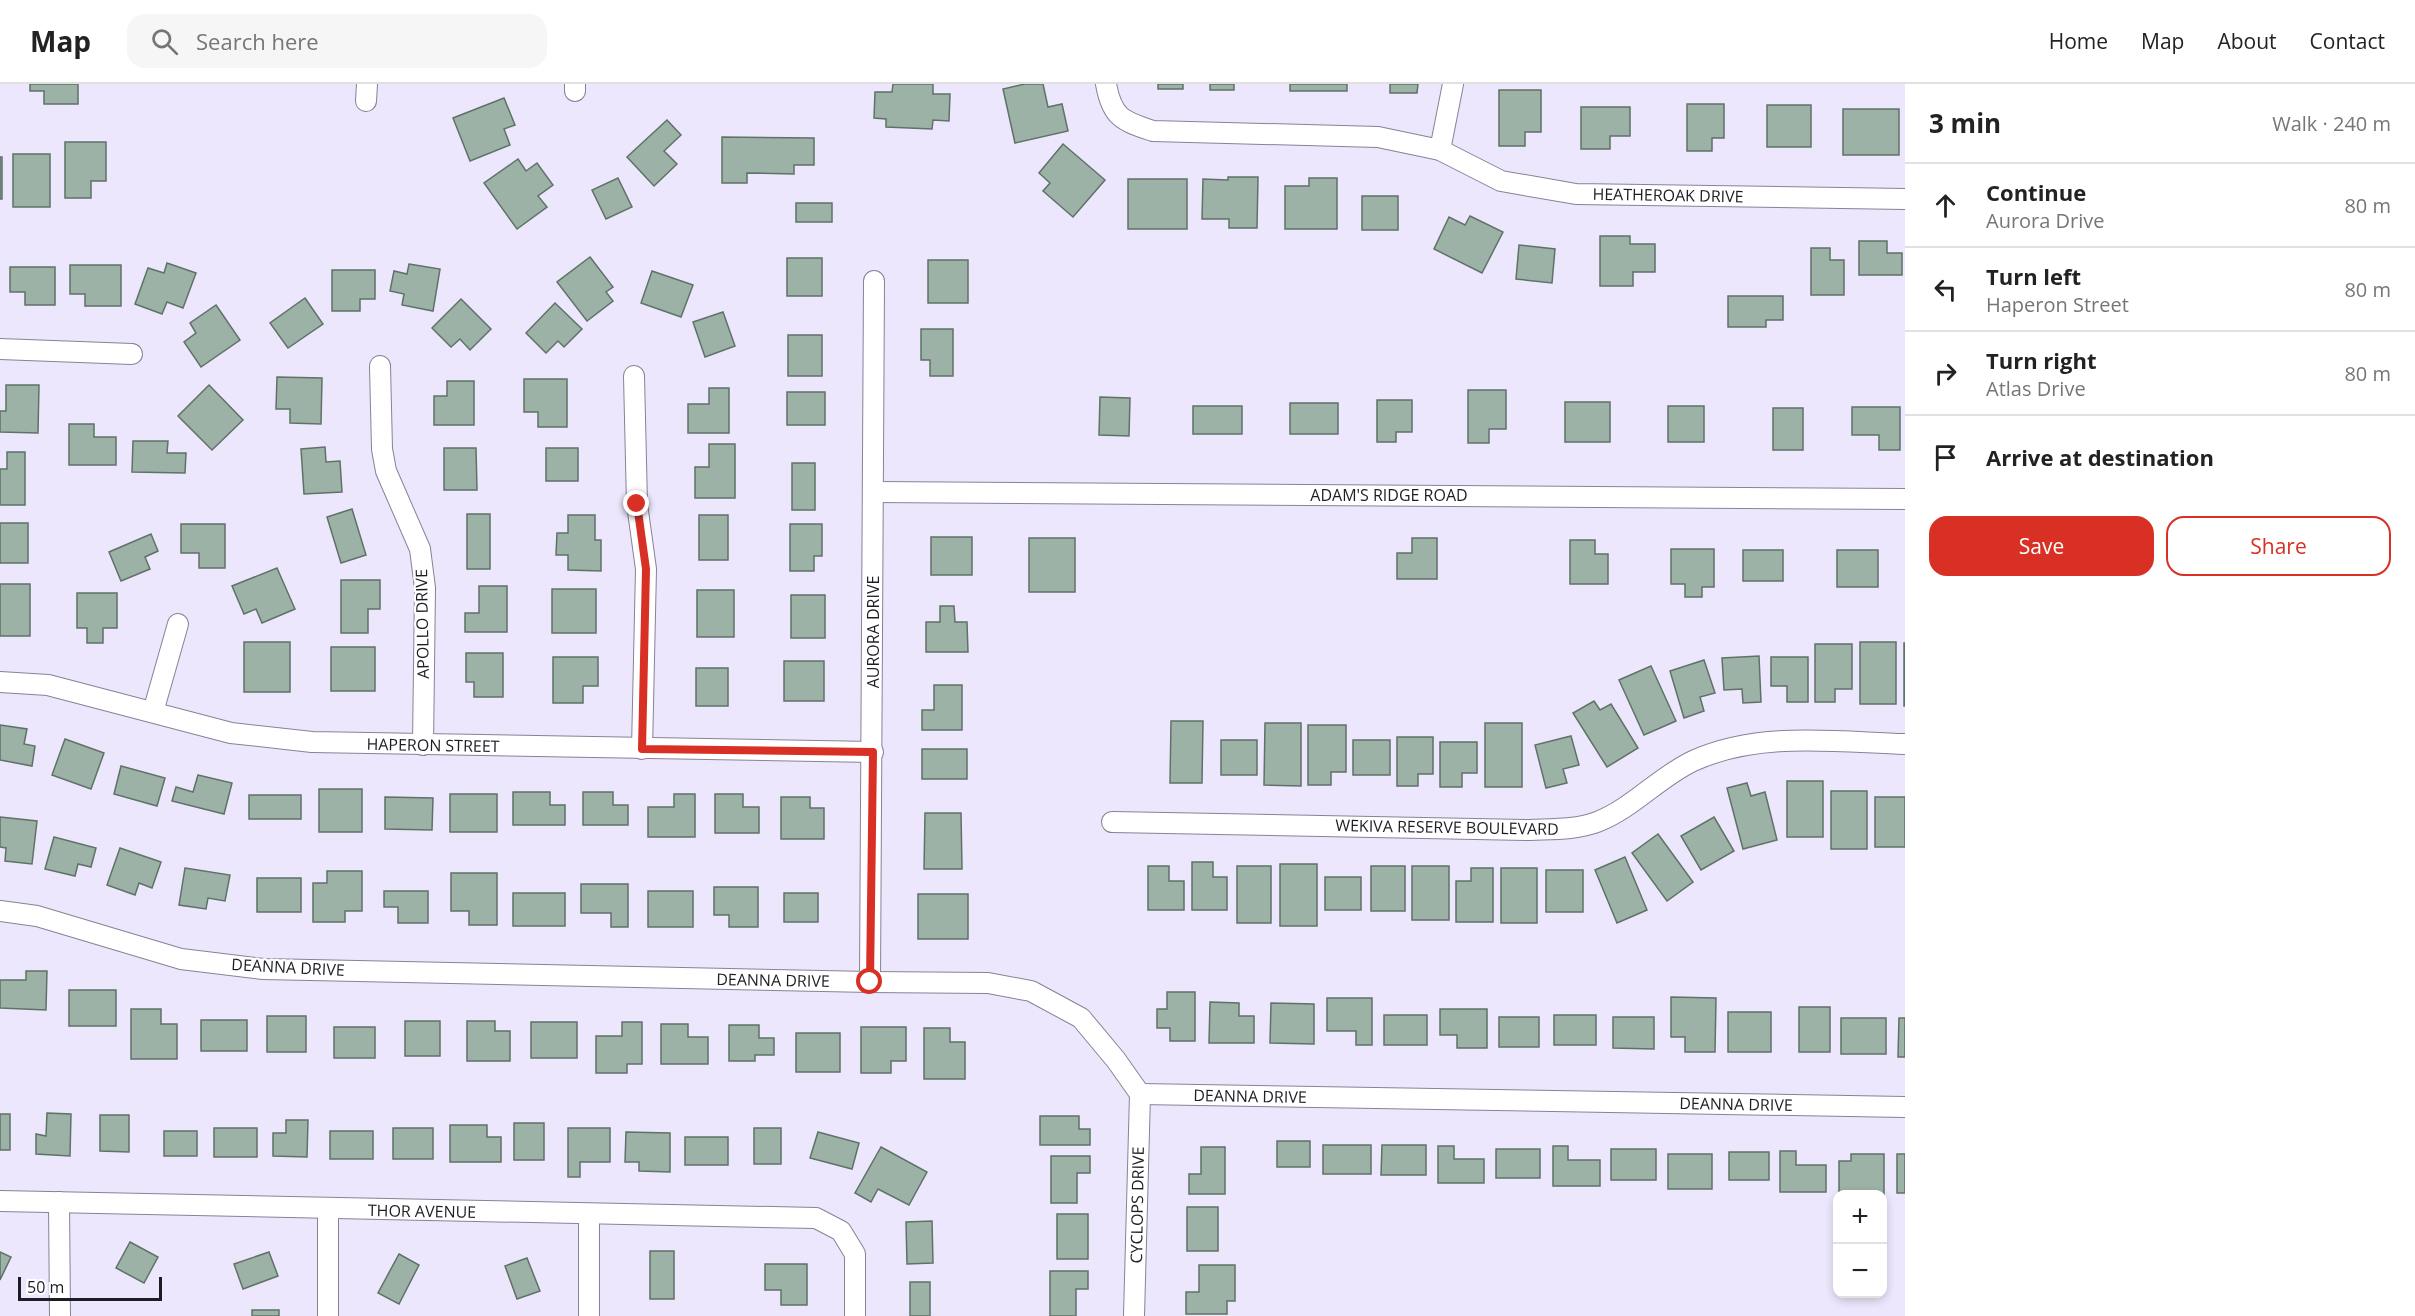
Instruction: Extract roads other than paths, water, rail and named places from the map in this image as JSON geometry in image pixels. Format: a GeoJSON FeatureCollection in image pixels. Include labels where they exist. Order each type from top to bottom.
{"type":"FeatureCollection","features":[{"type":"Feature","properties":{"kind":"street","name":"HEATHEROAK DRIVE"},"geometry":{"type":"LineString","coordinates":[[1106,84],[1109,100],[1123,121],[1153,132],[1378,137],[1440,150],[1501,182],[1576,194],[1905,199]]}},
{"type":"Feature","properties":{"kind":"street"},"geometry":{"type":"LineString","coordinates":[[1440,150],[1452,84]]}},
{"type":"Feature","properties":{"kind":"street","name":"AURORA DRIVE"},"geometry":{"type":"LineString","coordinates":[[870,982],[874,281]]}},
{"type":"Feature","properties":{"kind":"street"},"geometry":{"type":"LineString","coordinates":[[0,349],[132,354]]}},
{"type":"Feature","properties":{"kind":"street","name":"APOLLO DRIVE"},"geometry":{"type":"LineString","coordinates":[[380,366],[382,448],[386,471],[420,549],[425,588],[423,745]]}},
{"type":"Feature","properties":{"kind":"street"},"geometry":{"type":"LineString","coordinates":[[634,376],[637,504],[646,569],[642,749]]}},
{"type":"Feature","properties":{"kind":"street","name":"ADAM'S RIDGE ROAD"},"geometry":{"type":"LineString","coordinates":[[873,492],[1905,499]]}},
{"type":"Feature","properties":{"kind":"street"},"geometry":{"type":"LineString","coordinates":[[153,712],[178,624]]}},
{"type":"Feature","properties":{"kind":"street","name":"HAPERON STREET"},"geometry":{"type":"LineString","coordinates":[[0,682],[48,685],[231,733],[312,742],[873,752]]}},
{"type":"Feature","properties":{"kind":"street","name":"WEKIVA RESERVE BOULEVARD"},"geometry":{"type":"LineString","coordinates":[[1112,822],[1530,830],[1569,828],[1597,822],[1625,808],[1656,783],[1693,761],[1729,748],[1771,741],[1905,744]]}},
{"type":"Feature","properties":{"kind":"street","name":"DEANNA DRIVE"},"geometry":{"type":"LineString","coordinates":[[0,911],[37,916],[181,959],[263,969],[988,983],[1031,991],[1081,1018],[1116,1060],[1140,1095],[1905,1107]]}},
{"type":"Feature","properties":{"kind":"street","name":"CYCLOPS DRIVE"},"geometry":{"type":"LineString","coordinates":[[1134,1316],[1140,1095]]}},
{"type":"Feature","properties":{"kind":"street","name":"THOR AVENUE"},"geometry":{"type":"LineString","coordinates":[[0,1201],[816,1218],[841,1231],[855,1254],[855,1316]]}},
{"type":"Feature","properties":{"kind":"street"},"geometry":{"type":"LineString","coordinates":[[59,1202],[60,1316]]}},
{"type":"Feature","properties":{"kind":"street"},"geometry":{"type":"LineString","coordinates":[[328,1209],[328,1316]]}},
{"type":"Feature","properties":{"kind":"street"},"geometry":{"type":"LineString","coordinates":[[589,1214],[589,1316]]}}]}
